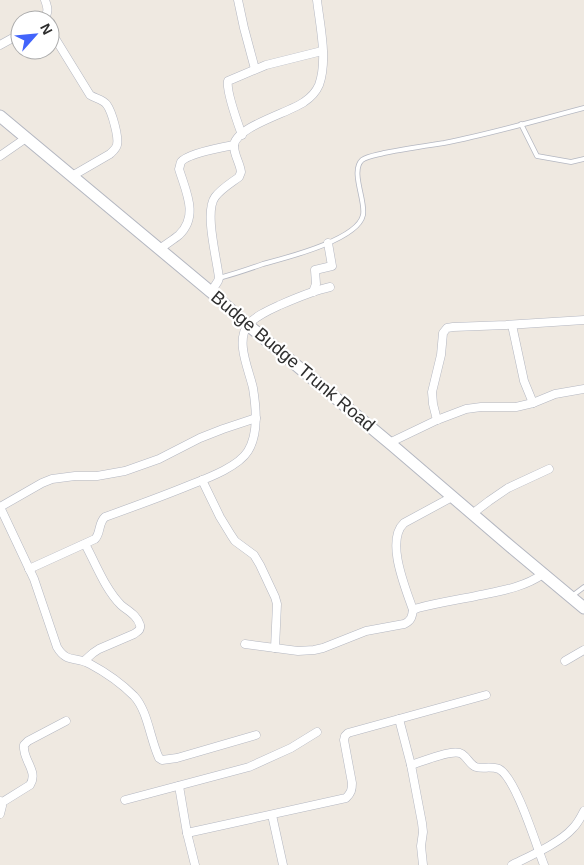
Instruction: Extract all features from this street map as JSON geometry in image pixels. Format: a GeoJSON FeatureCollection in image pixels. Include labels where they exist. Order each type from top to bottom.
{"type":"FeatureCollection","features":[{"type":"Feature","properties":{"kind":"main road","name":"Budge Budge Trunk Road"},"geometry":{"type":"LineString","coordinates":[[0,116],[212,292],[248,325],[584,608]]}},
{"type":"Feature","properties":{"kind":"street"},"geometry":{"type":"LineString","coordinates":[[238,0],[255,69]]}},
{"type":"Feature","properties":{"kind":"street"},"geometry":{"type":"LineString","coordinates":[[212,292],[219,278],[211,224],[211,208],[214,199],[239,177],[241,172],[234,145],[236,140],[258,124],[304,103],[319,86],[322,70],[322,51],[317,0]]}},
{"type":"Feature","properties":{"kind":"street"},"geometry":{"type":"LineString","coordinates":[[60,46],[90,95],[107,105],[117,140],[115,150],[72,176]]}},
{"type":"Feature","properties":{"kind":"street"},"geometry":{"type":"LineString","coordinates":[[242,135],[227,84],[228,81],[255,69],[322,51]]}},
{"type":"Feature","properties":{"kind":"street"},"geometry":{"type":"LineString","coordinates":[[0,156],[26,138]]}},
{"type":"Feature","properties":{"kind":"street"},"geometry":{"type":"LineString","coordinates":[[160,249],[179,234],[189,220],[189,203],[179,170],[180,164],[190,156],[234,145]]}},
{"type":"Feature","properties":{"kind":"street"},"geometry":{"type":"LineString","coordinates":[[313,292],[316,284],[314,270],[332,266],[328,243]]}},
{"type":"Feature","properties":{"kind":"street"},"geometry":{"type":"LineString","coordinates":[[29,569],[85,544],[98,536],[102,520],[105,517],[213,476],[239,461],[249,450],[256,430],[253,388],[242,347],[243,334],[248,325],[270,310],[330,287]]}},
{"type":"Feature","properties":{"kind":"street"},"geometry":{"type":"LineString","coordinates":[[437,420],[432,392],[441,355],[443,333],[447,328],[584,320]]}},
{"type":"Feature","properties":{"kind":"street"},"geometry":{"type":"LineString","coordinates":[[512,325],[524,381],[533,403]]}},
{"type":"Feature","properties":{"kind":"street"},"geometry":{"type":"LineString","coordinates":[[389,443],[437,420],[466,410],[481,407],[516,407],[533,403],[555,394],[584,389]]}},
{"type":"Feature","properties":{"kind":"street"},"geometry":{"type":"LineString","coordinates":[[256,418],[200,438],[159,459],[125,471],[97,476],[52,479],[0,507],[39,593],[57,648],[66,657],[92,665],[133,695],[139,702],[159,758],[162,760],[177,758],[256,735]]}},
{"type":"Feature","properties":{"kind":"street"},"geometry":{"type":"LineString","coordinates":[[472,514],[508,488],[550,469]]}},
{"type":"Feature","properties":{"kind":"street"},"geometry":{"type":"LineString","coordinates":[[202,480],[231,535],[235,541],[254,555],[275,597],[277,604],[275,648]]}},
{"type":"Feature","properties":{"kind":"street"},"geometry":{"type":"LineString","coordinates":[[246,644],[298,651],[314,650],[366,631],[409,622],[413,610],[398,562],[397,543],[400,526],[452,497]]}},
{"type":"Feature","properties":{"kind":"street"},"geometry":{"type":"LineString","coordinates":[[84,661],[93,653],[134,634],[140,628],[135,616],[120,604],[106,584],[85,544]]}},
{"type":"Feature","properties":{"kind":"street"},"geometry":{"type":"LineString","coordinates":[[413,610],[507,590],[535,579],[542,574]]}},
{"type":"Feature","properties":{"kind":"street"},"geometry":{"type":"LineString","coordinates":[[564,661],[584,650]]}},
{"type":"Feature","properties":{"kind":"street"},"geometry":{"type":"LineString","coordinates":[[187,833],[346,798],[352,789],[344,740],[348,733],[486,695]]}},
{"type":"Feature","properties":{"kind":"street"},"geometry":{"type":"LineString","coordinates":[[399,718],[411,765],[422,823],[421,846],[423,865]]}},
{"type":"Feature","properties":{"kind":"street"},"geometry":{"type":"LineString","coordinates":[[0,814],[2,806],[0,802],[30,786],[33,781],[34,776],[23,750],[24,745],[66,721]]}},
{"type":"Feature","properties":{"kind":"street"},"geometry":{"type":"LineString","coordinates":[[125,800],[249,767],[291,748],[317,732]]}},
{"type":"Feature","properties":{"kind":"street"},"geometry":{"type":"LineString","coordinates":[[411,765],[457,752],[478,768],[492,767],[500,770],[509,778],[516,791],[544,865]]}},
{"type":"Feature","properties":{"kind":"street"},"geometry":{"type":"LineString","coordinates":[[179,786],[195,865]]}},
{"type":"Feature","properties":{"kind":"street"},"geometry":{"type":"LineString","coordinates":[[512,865],[539,852],[566,835],[582,822],[584,811]]}},
{"type":"Feature","properties":{"kind":"street"},"geometry":{"type":"LineString","coordinates":[[272,815],[283,865]]}},
{"type":"Feature","properties":{"kind":"lane"},"geometry":{"type":"LineString","coordinates":[[219,278],[328,243],[356,227],[363,216],[357,173],[358,165],[362,160],[370,156],[443,143],[584,108]]}},
{"type":"Feature","properties":{"kind":"lane"},"geometry":{"type":"LineString","coordinates":[[521,124],[537,156],[571,162],[584,159]]}},
{"type":"Feature","properties":{"kind":"lane"},"geometry":{"type":"LineString","coordinates":[[571,597],[584,587]]}}]}
